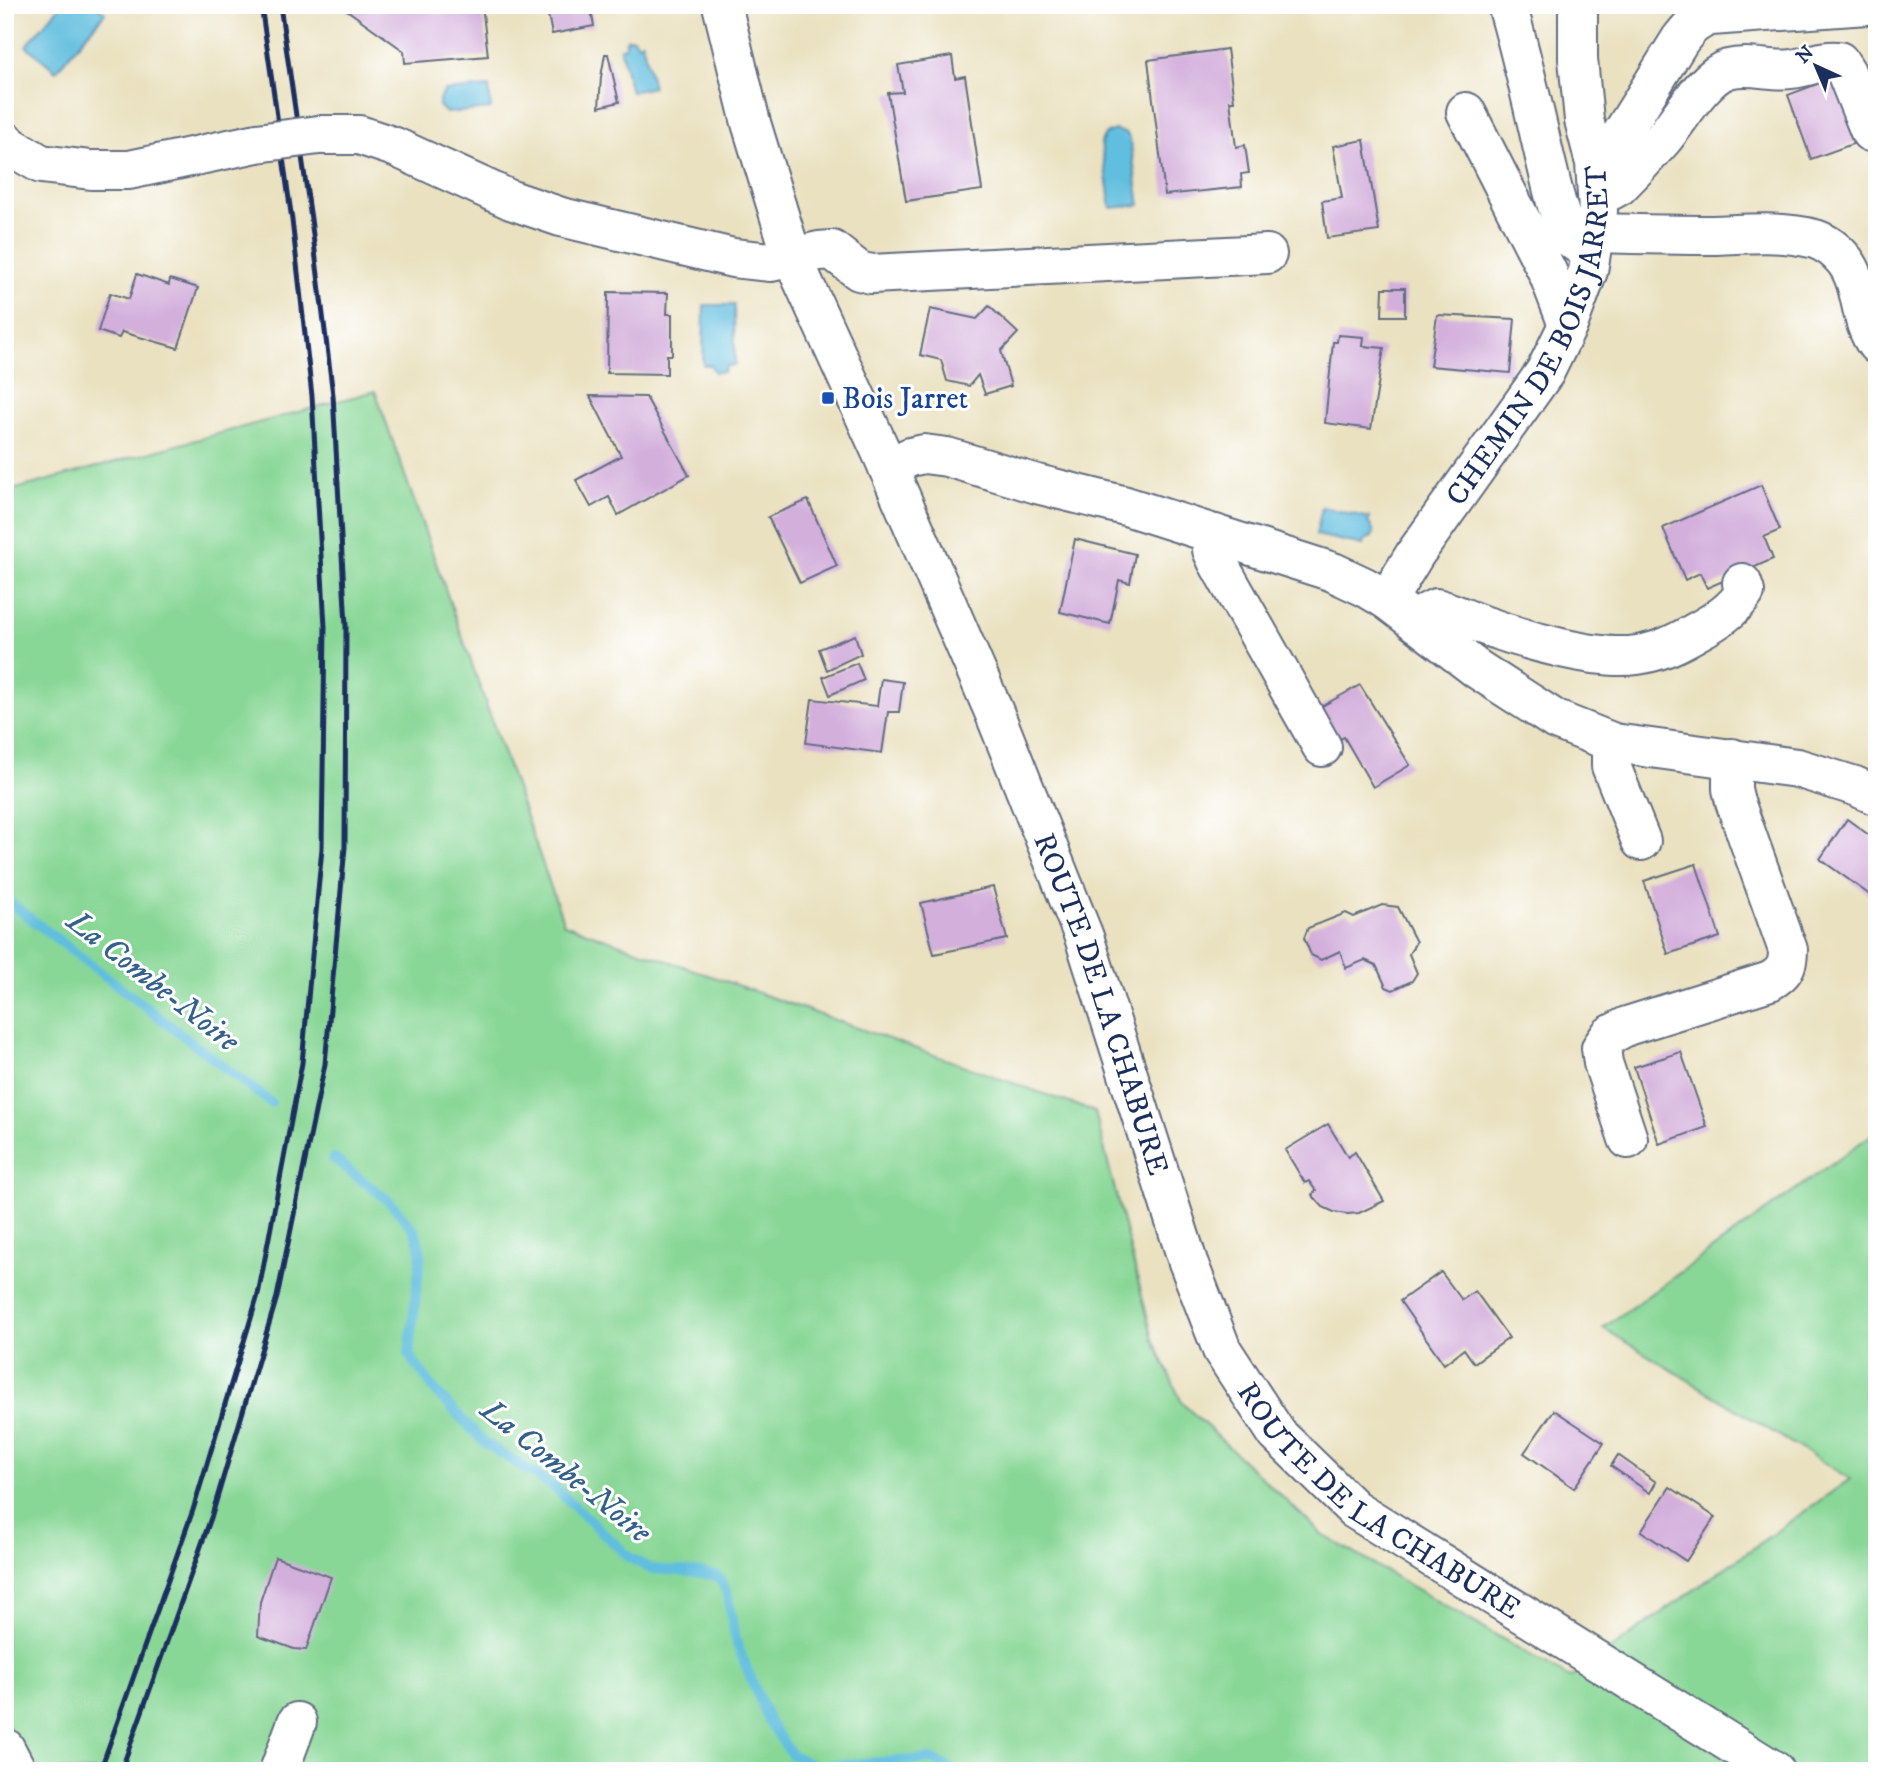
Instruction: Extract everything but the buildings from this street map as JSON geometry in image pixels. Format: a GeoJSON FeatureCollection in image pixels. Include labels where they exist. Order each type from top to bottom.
{"type":"FeatureCollection","features":[{"type":"Feature","properties":{"kind":"street","name":"ROUTE DE LA CHABURE"},"geometry":{"type":"LineString","coordinates":[[722,5],[751,123],[792,257],[888,468],[994,712],[1084,936],[1188,1262],[1222,1350],[1277,1434],[1354,1509],[1775,1771]]}},
{"type":"Feature","properties":{"kind":"street"},"geometry":{"type":"LineString","coordinates":[[1507,5],[1549,175],[1569,235],[1579,245],[1593,241],[1668,235],[1780,234],[1818,240],[1833,249],[1846,262],[1856,279],[1866,324],[1877,345]]}},
{"type":"Feature","properties":{"kind":"street","name":"CHEMIN DE BOIS JARRET"},"geometry":{"type":"LineString","coordinates":[[1387,600],[1415,554],[1545,372],[1569,325],[1588,271],[1598,211],[1578,59],[1578,5]]}},
{"type":"Feature","properties":{"kind":"street"},"geometry":{"type":"LineString","coordinates":[[1867,5],[1699,19],[1680,40],[1616,143],[1604,152],[1595,173],[1610,191],[1619,186],[1664,138],[1703,86],[1726,69],[1749,66],[1773,70],[1794,69],[1827,60],[1839,61],[1870,131]]}},
{"type":"Feature","properties":{"kind":"street"},"geometry":{"type":"LineString","coordinates":[[1466,112],[1548,273],[1569,325]]}},
{"type":"Feature","properties":{"kind":"street"},"geometry":{"type":"LineString","coordinates":[[5,141],[41,164],[91,170],[129,170],[257,143],[318,135],[359,135],[395,147],[511,200],[561,217],[733,258],[771,262],[832,250],[859,271],[871,274],[1267,254]]}},
{"type":"Feature","properties":{"kind":"street"},"geometry":{"type":"LineString","coordinates":[[888,468],[923,454],[947,457],[1037,484],[1126,506],[1333,572],[1387,600],[1477,669],[1556,720],[1614,743],[1797,768],[1855,786],[1877,796]]}},
{"type":"Feature","properties":{"kind":"street"},"geometry":{"type":"LineString","coordinates":[[1215,534],[1212,550],[1217,561],[1322,747]]}},
{"type":"Feature","properties":{"kind":"street"},"geometry":{"type":"LineString","coordinates":[[1417,623],[1436,608],[1488,627],[1549,644],[1607,657],[1638,655],[1669,647],[1718,620],[1738,604],[1745,592],[1742,583]]}},
{"type":"Feature","properties":{"kind":"street"},"geometry":{"type":"LineString","coordinates":[[1614,743],[1611,766],[1641,841]]}},
{"type":"Feature","properties":{"kind":"street"},"geometry":{"type":"LineString","coordinates":[[1629,1139],[1603,1063],[1601,1048],[1611,1035],[1627,1026],[1770,981],[1782,974],[1788,964],[1788,950],[1735,802],[1732,789],[1732,758]]}},
{"type":"Feature","properties":{"kind":"street"},"geometry":{"type":"LineString","coordinates":[[279,1771],[296,1722]]}},
{"type":"Feature","properties":{"kind":"street"},"geometry":{"type":"LineString","coordinates":[[5,1748],[17,1771]]}},
{"type":"Feature","properties":{"kind":"green space"},"geometry":{"type":"Polygon","coordinates":[[[375,391],[564,924],[1095,1112],[1153,1339],[1182,1403],[1323,1535],[1570,1678],[1850,1479],[1603,1328],[1877,1131],[1877,1771],[5,1771],[5,492],[375,391]]]}},
{"type":"Feature","properties":{"kind":"water"},"geometry":{"type":"Polygon","coordinates":[[[61,5],[96,5],[105,13],[56,71],[26,46],[61,5]]]}},
{"type":"Feature","properties":{"kind":"water"},"geometry":{"type":"Polygon","coordinates":[[[633,38],[638,44],[642,42],[653,87],[631,92],[620,48],[625,47],[626,39],[633,38]]]}},
{"type":"Feature","properties":{"kind":"water"},"geometry":{"type":"Polygon","coordinates":[[[489,87],[491,109],[446,113],[439,106],[439,99],[444,91],[489,87]]]}},
{"type":"Feature","properties":{"kind":"water"},"geometry":{"type":"Polygon","coordinates":[[[1115,130],[1127,134],[1130,140],[1140,205],[1111,208],[1101,143],[1106,134],[1115,130]]]}},
{"type":"Feature","properties":{"kind":"water"},"geometry":{"type":"Polygon","coordinates":[[[704,305],[734,305],[735,365],[726,366],[723,372],[715,372],[710,365],[703,365],[704,305]]]}},
{"type":"Feature","properties":{"kind":"water"},"geometry":{"type":"Polygon","coordinates":[[[1322,507],[1370,518],[1368,523],[1374,533],[1372,537],[1365,540],[1363,545],[1316,535],[1322,507]]]}},
{"type":"Feature","properties":{"kind":"waterway","name":"La Combe-Noire"},"geometry":{"type":"LineString","coordinates":[[5,899],[271,1103]]}},
{"type":"Feature","properties":{"kind":"waterway","name":"La Combe-Noire"},"geometry":{"type":"LineString","coordinates":[[333,1158],[389,1201],[415,1231],[421,1252],[409,1355],[437,1393],[485,1443],[554,1487],[630,1558],[651,1569],[718,1576],[727,1593],[736,1642],[769,1722],[792,1755],[814,1766],[932,1759],[955,1771]]}},
{"type":"Feature","properties":{"kind":"railway"},"geometry":{"type":"LineString","coordinates":[[100,1771],[193,1510],[258,1295],[302,1063],[322,848],[325,627],[312,396],[292,220],[261,5]]}},
{"type":"Feature","properties":{"kind":"railway"},"geometry":{"type":"LineString","coordinates":[[121,1771],[212,1515],[277,1297],[325,1064],[345,847],[346,626],[333,395],[280,5]]}},
{"type":"Feature","properties":{"kind":"place","name":"Bois Jarret"},"geometry":{"type":"Point","coordinates":[828,398]}}]}
